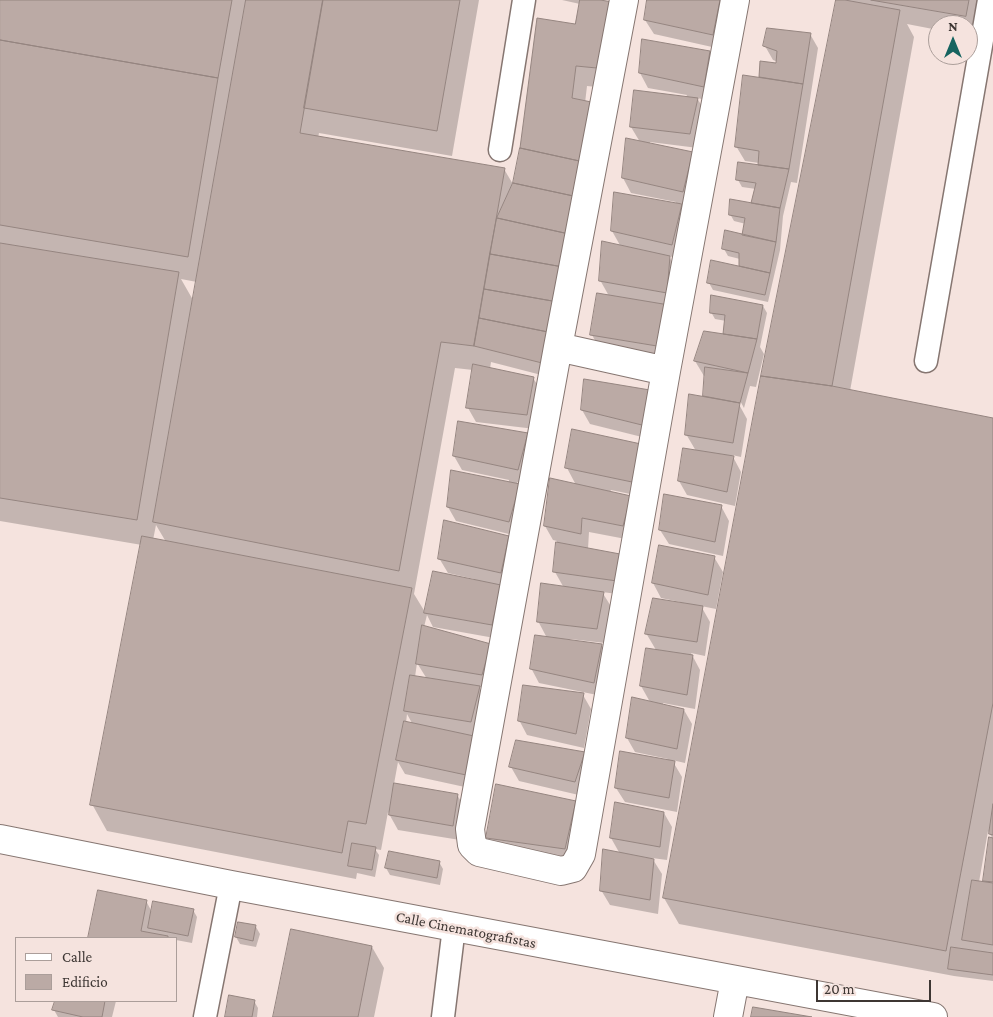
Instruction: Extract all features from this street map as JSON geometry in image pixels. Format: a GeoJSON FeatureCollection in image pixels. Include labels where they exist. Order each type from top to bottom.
{"type":"FeatureCollection","features":[{"type":"Feature","properties":{"kind":"street"},"geometry":{"type":"LineString","coordinates":[[624,0],[558,347],[470,829],[472,845],[479,852],[561,872],[573,868],[581,854],[666,371],[735,0]]}},
{"type":"Feature","properties":{"kind":"street"},"geometry":{"type":"LineString","coordinates":[[558,347],[666,371]]}},
{"type":"Feature","properties":{"kind":"street","name":"Calle Cinematografistas"},"geometry":{"type":"LineString","coordinates":[[0,840],[231,886],[917,1016]]}},
{"type":"Feature","properties":{"kind":"street"},"geometry":{"type":"LineString","coordinates":[[728,1017],[735,980]]}},
{"type":"Feature","properties":{"kind":"lane"},"geometry":{"type":"LineString","coordinates":[[500,150],[524,0]]}},
{"type":"Feature","properties":{"kind":"lane"},"geometry":{"type":"LineString","coordinates":[[926,361],[989,0]]}},
{"type":"Feature","properties":{"kind":"lane"},"geometry":{"type":"LineString","coordinates":[[205,1017],[231,886]]}},
{"type":"Feature","properties":{"kind":"lane"},"geometry":{"type":"LineString","coordinates":[[443,1017],[454,927]]}},
{"type":"Feature","properties":{"kind":"building"},"geometry":{"type":"Polygon","coordinates":[[[0,0],[232,0],[218,78],[0,40],[0,0]]]}},
{"type":"Feature","properties":{"kind":"building"},"geometry":{"type":"Polygon","coordinates":[[[246,0],[323,0],[300,133],[505,168],[474,346],[441,342],[399,571],[153,522],[246,0]]]}},
{"type":"Feature","properties":{"kind":"building"},"geometry":{"type":"Polygon","coordinates":[[[323,0],[460,0],[437,131],[304,108],[323,0]]]}},
{"type":"Feature","properties":{"kind":"building"},"geometry":{"type":"Polygon","coordinates":[[[580,0],[613,2],[607,69],[576,66],[572,98],[596,103],[584,162],[520,148],[537,18],[575,24],[580,0]]]}},
{"type":"Feature","properties":{"kind":"building"},"geometry":{"type":"Polygon","coordinates":[[[647,0],[720,0],[713,35],[644,20],[647,0]]]}},
{"type":"Feature","properties":{"kind":"building"},"geometry":{"type":"Polygon","coordinates":[[[836,0],[900,10],[832,386],[761,376],[836,0]]]}},
{"type":"Feature","properties":{"kind":"building"},"geometry":{"type":"Polygon","coordinates":[[[871,0],[969,0],[966,15],[871,0]]]}},
{"type":"Feature","properties":{"kind":"building"},"geometry":{"type":"Polygon","coordinates":[[[767,28],[811,33],[803,84],[759,77],[760,61],[776,63],[777,51],[763,46],[767,28]]]}},
{"type":"Feature","properties":{"kind":"building"},"geometry":{"type":"Polygon","coordinates":[[[642,39],[710,51],[704,87],[639,73],[642,39]]]}},
{"type":"Feature","properties":{"kind":"building"},"geometry":{"type":"Polygon","coordinates":[[[0,40],[218,78],[188,257],[0,225],[0,40]]]}},
{"type":"Feature","properties":{"kind":"building"},"geometry":{"type":"Polygon","coordinates":[[[743,75],[803,84],[789,169],[758,165],[759,151],[735,147],[743,75]]]}},
{"type":"Feature","properties":{"kind":"building"},"geometry":{"type":"Polygon","coordinates":[[[634,90],[698,98],[690,134],[630,127],[634,90]]]}},
{"type":"Feature","properties":{"kind":"building"},"geometry":{"type":"Polygon","coordinates":[[[626,138],[693,152],[683,192],[622,178],[626,138]]]}},
{"type":"Feature","properties":{"kind":"building"},"geometry":{"type":"Polygon","coordinates":[[[520,148],[584,162],[578,197],[513,183],[520,148]]]}},
{"type":"Feature","properties":{"kind":"building"},"geometry":{"type":"Polygon","coordinates":[[[738,162],[789,169],[780,208],[751,203],[756,183],[736,180],[738,162]]]}},
{"type":"Feature","properties":{"kind":"building"},"geometry":{"type":"Polygon","coordinates":[[[513,183],[578,197],[569,234],[497,218],[513,183]]]}},
{"type":"Feature","properties":{"kind":"building"},"geometry":{"type":"Polygon","coordinates":[[[614,192],[682,204],[672,245],[611,231],[614,192]]]}},
{"type":"Feature","properties":{"kind":"building"},"geometry":{"type":"Polygon","coordinates":[[[730,199],[780,208],[776,242],[742,235],[745,218],[729,215],[730,199]]]}},
{"type":"Feature","properties":{"kind":"building"},"geometry":{"type":"Polygon","coordinates":[[[497,218],[569,234],[563,267],[490,254],[497,218]]]}},
{"type":"Feature","properties":{"kind":"building"},"geometry":{"type":"Polygon","coordinates":[[[725,230],[776,242],[770,273],[739,266],[739,253],[722,249],[725,230]]]}},
{"type":"Feature","properties":{"kind":"building"},"geometry":{"type":"Polygon","coordinates":[[[602,241],[670,256],[667,293],[599,281],[602,241]]]}},
{"type":"Feature","properties":{"kind":"building"},"geometry":{"type":"Polygon","coordinates":[[[0,243],[179,272],[137,520],[0,498],[0,243]]]}},
{"type":"Feature","properties":{"kind":"building"},"geometry":{"type":"Polygon","coordinates":[[[490,254],[563,267],[558,302],[484,289],[490,254]]]}},
{"type":"Feature","properties":{"kind":"building"},"geometry":{"type":"Polygon","coordinates":[[[711,260],[770,273],[765,295],[707,283],[711,260]]]}},
{"type":"Feature","properties":{"kind":"building"},"geometry":{"type":"Polygon","coordinates":[[[484,289],[558,302],[548,332],[479,318],[484,289]]]}},
{"type":"Feature","properties":{"kind":"building"},"geometry":{"type":"Polygon","coordinates":[[[597,293],[669,305],[663,347],[590,335],[597,293]]]}},
{"type":"Feature","properties":{"kind":"building"},"geometry":{"type":"Polygon","coordinates":[[[711,295],[763,305],[757,339],[723,334],[725,315],[710,313],[711,295]]]}},
{"type":"Feature","properties":{"kind":"building"},"geometry":{"type":"Polygon","coordinates":[[[479,318],[548,332],[546,364],[474,346],[479,318]]]}},
{"type":"Feature","properties":{"kind":"building"},"geometry":{"type":"Polygon","coordinates":[[[704,331],[757,339],[748,373],[694,361],[704,331]]]}},
{"type":"Feature","properties":{"kind":"building"},"geometry":{"type":"Polygon","coordinates":[[[473,364],[534,377],[527,415],[466,408],[473,364]]]}},
{"type":"Feature","properties":{"kind":"building"},"geometry":{"type":"Polygon","coordinates":[[[705,367],[748,373],[740,403],[703,396],[705,367]]]}},
{"type":"Feature","properties":{"kind":"building"},"geometry":{"type":"Polygon","coordinates":[[[761,376],[832,386],[993,418],[993,703],[946,951],[663,898],[761,376]]]}},
{"type":"Feature","properties":{"kind":"building"},"geometry":{"type":"Polygon","coordinates":[[[584,379],[656,391],[646,426],[581,410],[584,379]]]}},
{"type":"Feature","properties":{"kind":"building"},"geometry":{"type":"Polygon","coordinates":[[[689,394],[740,403],[733,443],[685,435],[689,394]]]}},
{"type":"Feature","properties":{"kind":"building"},"geometry":{"type":"Polygon","coordinates":[[[458,421],[528,433],[518,470],[453,456],[458,421]]]}},
{"type":"Feature","properties":{"kind":"building"},"geometry":{"type":"Polygon","coordinates":[[[572,429],[641,444],[632,482],[565,468],[572,429]]]}},
{"type":"Feature","properties":{"kind":"building"},"geometry":{"type":"Polygon","coordinates":[[[683,448],[734,456],[727,492],[678,481],[683,448]]]}},
{"type":"Feature","properties":{"kind":"building"},"geometry":{"type":"Polygon","coordinates":[[[451,470],[520,484],[509,522],[447,507],[451,470]]]}},
{"type":"Feature","properties":{"kind":"building"},"geometry":{"type":"Polygon","coordinates":[[[550,478],[631,496],[623,526],[582,518],[581,534],[544,526],[550,478]]]}},
{"type":"Feature","properties":{"kind":"building"},"geometry":{"type":"Polygon","coordinates":[[[664,494],[722,505],[715,542],[659,530],[664,494]]]}},
{"type":"Feature","properties":{"kind":"building"},"geometry":{"type":"Polygon","coordinates":[[[444,520],[509,536],[501,573],[438,559],[444,520]]]}},
{"type":"Feature","properties":{"kind":"building"},"geometry":{"type":"Polygon","coordinates":[[[142,536],[412,588],[366,824],[348,821],[342,853],[90,805],[142,536]]]}},
{"type":"Feature","properties":{"kind":"building"},"geometry":{"type":"Polygon","coordinates":[[[556,542],[620,554],[617,581],[553,572],[556,542]]]}},
{"type":"Feature","properties":{"kind":"building"},"geometry":{"type":"Polygon","coordinates":[[[659,545],[715,556],[708,595],[652,583],[659,545]]]}},
{"type":"Feature","properties":{"kind":"building"},"geometry":{"type":"Polygon","coordinates":[[[433,571],[501,585],[492,625],[424,613],[433,571]]]}},
{"type":"Feature","properties":{"kind":"building"},"geometry":{"type":"Polygon","coordinates":[[[541,583],[604,592],[597,629],[537,622],[541,583]]]}},
{"type":"Feature","properties":{"kind":"building"},"geometry":{"type":"Polygon","coordinates":[[[653,598],[703,606],[697,642],[645,634],[653,598]]]}},
{"type":"Feature","properties":{"kind":"building"},"geometry":{"type":"Polygon","coordinates":[[[422,625],[491,644],[482,675],[416,664],[422,625]]]}},
{"type":"Feature","properties":{"kind":"building"},"geometry":{"type":"Polygon","coordinates":[[[535,635],[602,644],[594,683],[530,669],[535,635]]]}},
{"type":"Feature","properties":{"kind":"building"},"geometry":{"type":"Polygon","coordinates":[[[646,648],[693,655],[687,695],[640,686],[646,648]]]}},
{"type":"Feature","properties":{"kind":"building"},"geometry":{"type":"Polygon","coordinates":[[[410,675],[480,686],[471,722],[404,711],[410,675]]]}},
{"type":"Feature","properties":{"kind":"building"},"geometry":{"type":"Polygon","coordinates":[[[523,685],[584,693],[576,734],[518,721],[523,685]]]}},
{"type":"Feature","properties":{"kind":"building"},"geometry":{"type":"Polygon","coordinates":[[[632,697],[684,709],[677,749],[626,738],[632,697]]]}},
{"type":"Feature","properties":{"kind":"building"},"geometry":{"type":"Polygon","coordinates":[[[404,721],[474,736],[466,775],[396,760],[404,721]]]}},
{"type":"Feature","properties":{"kind":"building"},"geometry":{"type":"Polygon","coordinates":[[[516,740],[585,752],[575,782],[509,767],[516,740]]]}},
{"type":"Feature","properties":{"kind":"building"},"geometry":{"type":"Polygon","coordinates":[[[620,751],[675,761],[669,798],[615,788],[620,751]]]}},
{"type":"Feature","properties":{"kind":"building"},"geometry":{"type":"Polygon","coordinates":[[[394,783],[458,794],[453,826],[389,815],[394,783]]]}},
{"type":"Feature","properties":{"kind":"building"},"geometry":{"type":"Polygon","coordinates":[[[496,784],[576,801],[565,849],[486,838],[496,784]]]}},
{"type":"Feature","properties":{"kind":"building"},"geometry":{"type":"Polygon","coordinates":[[[615,802],[664,812],[660,847],[610,838],[615,802]]]}},
{"type":"Feature","properties":{"kind":"building"},"geometry":{"type":"Polygon","coordinates":[[[993,804],[993,835],[989,834],[993,804]]]}},
{"type":"Feature","properties":{"kind":"building"},"geometry":{"type":"Polygon","coordinates":[[[989,837],[993,838],[993,882],[983,881],[989,837]]]}},
{"type":"Feature","properties":{"kind":"building"},"geometry":{"type":"Polygon","coordinates":[[[352,843],[376,847],[372,870],[348,866],[352,843]]]}},
{"type":"Feature","properties":{"kind":"building"},"geometry":{"type":"Polygon","coordinates":[[[603,849],[654,859],[650,900],[600,891],[603,849]]]}},
{"type":"Feature","properties":{"kind":"building"},"geometry":{"type":"Polygon","coordinates":[[[389,851],[440,861],[437,878],[385,868],[389,851]]]}},
{"type":"Feature","properties":{"kind":"building"},"geometry":{"type":"Polygon","coordinates":[[[972,880],[993,883],[993,945],[962,940],[972,880]]]}},
{"type":"Feature","properties":{"kind":"building"},"geometry":{"type":"Polygon","coordinates":[[[98,890],[147,900],[141,931],[168,936],[168,937],[88,937],[98,890]]]}},
{"type":"Feature","properties":{"kind":"building"},"geometry":{"type":"Polygon","coordinates":[[[153,901],[194,909],[188,936],[148,928],[153,901]]]}},
{"type":"Feature","properties":{"kind":"building"},"geometry":{"type":"Polygon","coordinates":[[[238,922],[256,925],[253,941],[235,937],[238,922]]]}},
{"type":"Feature","properties":{"kind":"building"},"geometry":{"type":"Polygon","coordinates":[[[291,929],[372,946],[358,1017],[273,1017],[291,929]]]}},
{"type":"Feature","properties":{"kind":"building"},"geometry":{"type":"Polygon","coordinates":[[[951,947],[993,953],[993,975],[948,969],[951,947]]]}},
{"type":"Feature","properties":{"kind":"building"},"geometry":{"type":"Polygon","coordinates":[[[229,995],[255,1000],[252,1017],[225,1017],[229,995]]]}},
{"type":"Feature","properties":{"kind":"building"},"geometry":{"type":"Polygon","coordinates":[[[55,1002],[105,1002],[102,1017],[83,1017],[52,1010],[55,1002]]]}},
{"type":"Feature","properties":{"kind":"building"},"geometry":{"type":"Polygon","coordinates":[[[753,1007],[812,1017],[751,1017],[753,1007]]]}}]}
